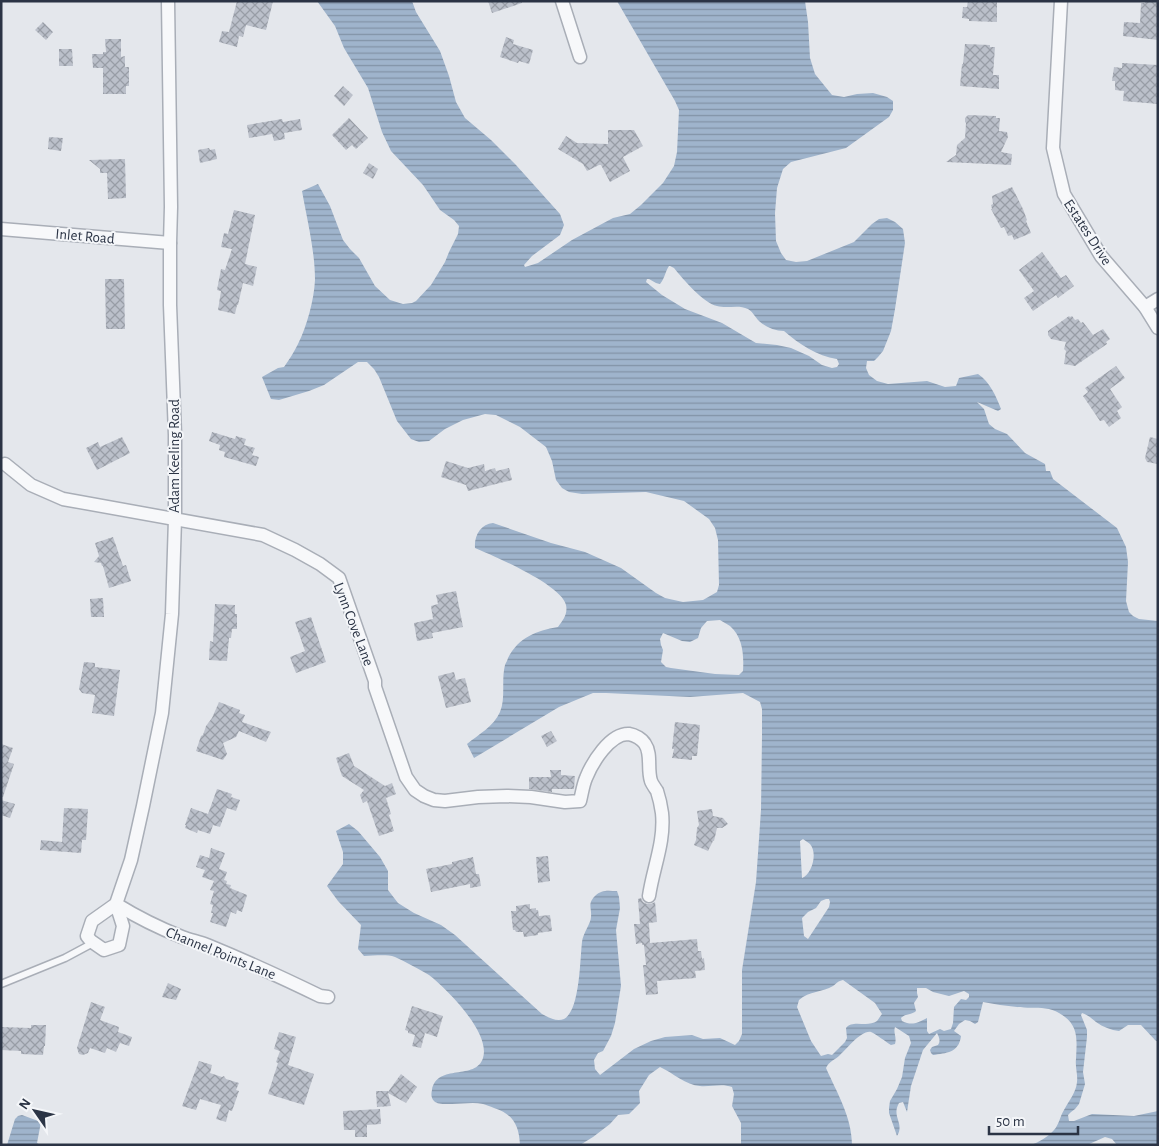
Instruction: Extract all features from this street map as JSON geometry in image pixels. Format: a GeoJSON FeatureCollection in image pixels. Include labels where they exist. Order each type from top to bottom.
{"type":"FeatureCollection","features":[{"type":"Feature","properties":{"kind":"street","name":"Adam Keeling Road"},"geometry":{"type":"LineString","coordinates":[[116,904],[131,860],[162,713],[172,614],[175,435],[170,305],[171,207],[168,1]]}},
{"type":"Feature","properties":{"kind":"street"},"geometry":{"type":"LineString","coordinates":[[562,1],[580,57]]}},
{"type":"Feature","properties":{"kind":"street","name":"Estates Drive"},"geometry":{"type":"LineString","coordinates":[[1061,1],[1053,148],[1064,194],[1100,256],[1145,307],[1158,328]]}},
{"type":"Feature","properties":{"kind":"street","name":"Inlet Road"},"geometry":{"type":"LineString","coordinates":[[1,229],[170,243]]}},
{"type":"Feature","properties":{"kind":"street"},"geometry":{"type":"LineString","coordinates":[[1145,307],[1158,299]]}},
{"type":"Feature","properties":{"kind":"street","name":"Lynn Cove Lane"},"geometry":{"type":"LineString","coordinates":[[5,464],[31,485],[63,499],[263,535],[320,564],[339,578],[406,777],[415,790],[424,796],[444,802],[478,797],[508,796],[565,802],[580,801],[592,764],[602,751],[614,738],[629,734],[636,736],[646,745],[651,781],[657,792],[662,813],[662,838],[649,896]]}},
{"type":"Feature","properties":{"kind":"street"},"geometry":{"type":"LineString","coordinates":[[116,904],[123,926],[119,945],[104,950],[93,943],[87,936],[92,921],[116,904]]}},
{"type":"Feature","properties":{"kind":"street","name":"Channel Points Lane"},"geometry":{"type":"LineString","coordinates":[[116,904],[164,930],[204,944],[320,996],[328,997]]}},
{"type":"Feature","properties":{"kind":"lane"},"geometry":{"type":"LineString","coordinates":[[1,984],[66,958],[93,943]]}},
{"type":"Feature","properties":{"kind":"water"},"geometry":{"type":"Polygon","coordinates":[[[317,1],[412,1],[416,12],[440,51],[456,102],[465,118],[516,165],[560,214],[564,225],[560,235],[532,256],[524,265],[525,267],[538,263],[572,240],[613,218],[630,214],[663,183],[674,166],[677,152],[679,110],[617,1],[805,1],[810,58],[815,74],[832,95],[844,97],[873,93],[893,101],[893,110],[889,117],[846,148],[791,162],[783,169],[777,188],[775,213],[776,241],[786,260],[796,262],[807,261],[854,242],[879,219],[887,218],[903,229],[905,243],[891,331],[883,351],[874,361],[867,361],[866,368],[869,375],[877,381],[888,384],[927,381],[945,387],[956,386],[959,378],[978,374],[982,377],[992,390],[1001,409],[998,411],[977,402],[984,409],[989,424],[1007,434],[1025,453],[1045,464],[1046,471],[1050,471],[1053,479],[1117,528],[1126,547],[1128,562],[1126,601],[1129,612],[1139,619],[1158,621],[1158,1042],[1141,1025],[1128,1025],[1116,1031],[1101,1025],[1082,1013],[1081,1015],[1087,1030],[1083,1072],[1085,1084],[1079,1104],[1068,1115],[1069,1121],[1074,1121],[1092,1114],[1134,1116],[1158,1111],[1158,1145],[1117,1145],[1112,1139],[1105,1137],[1087,1145],[1031,1145],[1052,1133],[1056,1128],[1075,1090],[1077,1079],[1077,1045],[1073,1027],[1066,1017],[1044,1008],[1017,1007],[983,1002],[978,1022],[975,1024],[965,1020],[954,1031],[961,1036],[960,1042],[955,1049],[947,1053],[933,1055],[930,1050],[938,1045],[939,1038],[937,1033],[923,1050],[911,1086],[907,1112],[903,1102],[899,1103],[897,1108],[896,1112],[900,1127],[897,1136],[889,1108],[890,1101],[902,1077],[905,1058],[911,1043],[909,1036],[895,1027],[895,1044],[891,1045],[873,1033],[867,1032],[858,1037],[829,1064],[826,1068],[847,1115],[852,1145],[741,1145],[741,1123],[732,1106],[734,1094],[732,1087],[724,1085],[695,1085],[660,1067],[649,1075],[639,1091],[640,1103],[629,1114],[618,1115],[610,1124],[580,1145],[520,1145],[514,1121],[501,1110],[483,1104],[443,1104],[433,1100],[432,1090],[435,1082],[441,1077],[473,1069],[479,1065],[483,1058],[484,1048],[480,1036],[466,1012],[429,975],[395,957],[384,955],[364,956],[358,949],[361,925],[338,901],[327,886],[343,864],[343,852],[336,831],[349,824],[358,831],[380,857],[388,871],[388,890],[398,903],[414,913],[441,925],[455,935],[542,1014],[556,1020],[564,1019],[569,1014],[576,996],[583,939],[591,919],[591,901],[600,892],[617,891],[620,908],[616,930],[621,986],[611,1036],[603,1051],[598,1053],[594,1060],[595,1069],[600,1075],[634,1049],[665,1037],[692,1035],[703,1039],[720,1038],[735,1045],[742,1034],[742,970],[756,882],[761,810],[762,709],[760,702],[743,693],[690,697],[593,693],[559,707],[474,758],[467,744],[490,726],[500,712],[503,701],[505,665],[512,651],[529,636],[558,627],[565,617],[566,611],[566,605],[562,597],[540,580],[511,564],[475,548],[477,535],[482,528],[493,523],[551,543],[585,552],[621,568],[665,598],[683,602],[703,600],[717,592],[719,585],[718,540],[715,528],[709,519],[684,501],[646,492],[582,494],[569,492],[562,488],[556,480],[552,461],[546,447],[520,427],[496,415],[485,414],[463,420],[445,429],[429,441],[419,442],[411,439],[397,421],[379,377],[367,362],[358,362],[324,385],[309,391],[279,400],[271,399],[262,377],[278,368],[284,367],[290,359],[304,329],[313,296],[315,280],[314,258],[302,191],[318,184],[330,206],[343,240],[359,258],[375,286],[390,300],[403,304],[416,301],[431,285],[445,262],[458,234],[459,226],[440,210],[423,185],[391,151],[382,132],[368,88],[344,48],[335,26],[317,1]],[[669,266],[660,284],[649,279],[646,282],[662,295],[685,309],[722,323],[756,343],[791,348],[809,356],[822,365],[832,368],[837,367],[839,364],[837,359],[809,349],[784,331],[764,325],[748,309],[721,307],[712,304],[694,290],[674,268],[669,266]],[[720,620],[707,621],[701,628],[698,638],[690,642],[682,641],[663,633],[660,639],[663,650],[661,662],[666,667],[671,668],[739,675],[743,671],[743,653],[740,641],[734,630],[720,620]],[[803,839],[800,841],[802,878],[809,872],[814,858],[810,844],[803,839]],[[829,899],[821,901],[816,908],[802,918],[804,936],[808,939],[829,907],[829,899]],[[843,980],[829,988],[803,997],[799,1000],[797,1007],[811,1041],[821,1056],[832,1055],[845,1042],[847,1038],[846,1028],[849,1025],[873,1023],[882,1014],[875,1003],[843,980]],[[917,988],[918,997],[914,1003],[916,1011],[901,1018],[902,1021],[912,1024],[927,1018],[927,1031],[929,1034],[940,1029],[944,1031],[951,1029],[954,1007],[961,999],[966,1000],[969,994],[964,991],[949,996],[926,988],[917,988]]]}},
{"type":"Feature","properties":{"kind":"water"},"geometry":{"type":"Polygon","coordinates":[[[22,1115],[41,1122],[37,1143],[40,1145],[7,1145],[15,1119],[22,1115]]]}},
{"type":"Feature","properties":{"kind":"building"},"geometry":{"type":"Polygon","coordinates":[[[237,1],[273,1],[266,30],[246,25],[243,37],[239,36],[237,47],[219,42],[222,31],[229,32],[237,1]]]}},
{"type":"Feature","properties":{"kind":"building"},"geometry":{"type":"Polygon","coordinates":[[[488,1],[522,1],[522,3],[492,13],[488,1]]]}},
{"type":"Feature","properties":{"kind":"building"},"geometry":{"type":"Polygon","coordinates":[[[968,1],[997,1],[997,22],[969,21],[969,19],[962,18],[963,7],[967,7],[968,1]]]}},
{"type":"Feature","properties":{"kind":"building"},"geometry":{"type":"Polygon","coordinates":[[[1145,1],[1158,1],[1158,40],[1123,36],[1124,22],[1140,23],[1141,3],[1145,3],[1145,1]]]}},
{"type":"Feature","properties":{"kind":"building"},"geometry":{"type":"Polygon","coordinates":[[[43,22],[53,32],[46,40],[35,30],[43,22]]]}},
{"type":"Feature","properties":{"kind":"building"},"geometry":{"type":"Polygon","coordinates":[[[506,37],[514,40],[513,44],[533,50],[529,64],[519,61],[518,63],[500,57],[506,37]]]}},
{"type":"Feature","properties":{"kind":"building"},"geometry":{"type":"Polygon","coordinates":[[[105,39],[121,39],[121,57],[125,56],[125,67],[129,67],[129,86],[126,86],[126,94],[103,94],[103,68],[93,68],[92,54],[103,54],[103,52],[106,52],[105,39]]]}},
{"type":"Feature","properties":{"kind":"building"},"geometry":{"type":"Polygon","coordinates":[[[965,44],[995,47],[993,75],[999,75],[999,89],[960,86],[965,44]]]}},
{"type":"Feature","properties":{"kind":"building"},"geometry":{"type":"Polygon","coordinates":[[[59,49],[72,49],[73,66],[59,66],[59,49]]]}},
{"type":"Feature","properties":{"kind":"building"},"geometry":{"type":"Polygon","coordinates":[[[1122,63],[1158,65],[1158,104],[1123,101],[1124,91],[1115,90],[1115,81],[1112,81],[1114,67],[1122,68],[1122,63]]]}},
{"type":"Feature","properties":{"kind":"building"},"geometry":{"type":"Polygon","coordinates":[[[343,86],[353,95],[344,106],[334,96],[343,86]]]}},
{"type":"Feature","properties":{"kind":"building"},"geometry":{"type":"Polygon","coordinates":[[[968,115],[996,116],[996,118],[1000,118],[999,131],[1007,132],[1008,137],[1001,152],[1012,154],[1011,165],[946,162],[956,155],[957,145],[965,138],[965,118],[968,115]]]}},
{"type":"Feature","properties":{"kind":"building"},"geometry":{"type":"Polygon","coordinates":[[[349,118],[368,138],[356,149],[352,145],[346,150],[332,135],[349,118]]]}},
{"type":"Feature","properties":{"kind":"building"},"geometry":{"type":"Polygon","coordinates":[[[282,119],[283,122],[300,119],[302,130],[284,133],[285,139],[274,141],[272,134],[249,138],[247,125],[282,119]]]}},
{"type":"Feature","properties":{"kind":"building"},"geometry":{"type":"Polygon","coordinates":[[[608,130],[634,130],[643,146],[623,157],[630,171],[610,182],[601,165],[587,171],[583,164],[558,149],[566,136],[577,143],[608,144],[608,130]]]}},
{"type":"Feature","properties":{"kind":"building"},"geometry":{"type":"Polygon","coordinates":[[[49,137],[63,138],[61,151],[48,149],[49,137]]]}},
{"type":"Feature","properties":{"kind":"building"},"geometry":{"type":"Polygon","coordinates":[[[209,148],[210,150],[215,149],[217,159],[200,163],[198,150],[209,148]]]}},
{"type":"Feature","properties":{"kind":"building"},"geometry":{"type":"Polygon","coordinates":[[[125,159],[126,198],[108,199],[107,173],[100,173],[100,169],[89,160],[125,159]]]}},
{"type":"Feature","properties":{"kind":"building"},"geometry":{"type":"Polygon","coordinates":[[[369,163],[378,169],[373,179],[363,173],[369,163]]]}},
{"type":"Feature","properties":{"kind":"building"},"geometry":{"type":"Polygon","coordinates":[[[1012,187],[1023,209],[1031,233],[1014,240],[1012,235],[1008,236],[1004,227],[1001,228],[991,209],[993,204],[992,196],[1012,187]]]}},
{"type":"Feature","properties":{"kind":"building"},"geometry":{"type":"Polygon","coordinates":[[[234,210],[255,215],[245,264],[257,267],[253,286],[243,283],[235,314],[218,310],[221,291],[217,290],[221,269],[225,270],[232,249],[221,247],[224,233],[228,234],[234,210]]]}},
{"type":"Feature","properties":{"kind":"building"},"geometry":{"type":"Polygon","coordinates":[[[1042,252],[1061,278],[1066,275],[1074,286],[1058,298],[1056,295],[1033,311],[1024,298],[1034,291],[1019,270],[1042,252]]]}},
{"type":"Feature","properties":{"kind":"building"},"geometry":{"type":"Polygon","coordinates":[[[105,279],[124,279],[125,329],[106,329],[105,279]]]}},
{"type":"Feature","properties":{"kind":"building"},"geometry":{"type":"Polygon","coordinates":[[[1069,316],[1072,316],[1075,320],[1078,319],[1081,323],[1083,322],[1093,335],[1103,329],[1110,339],[1106,342],[1107,344],[1075,366],[1064,364],[1066,342],[1051,339],[1048,335],[1048,331],[1069,316]]]}},
{"type":"Feature","properties":{"kind":"building"},"geometry":{"type":"Polygon","coordinates":[[[1116,366],[1125,378],[1110,389],[1122,407],[1117,411],[1121,418],[1109,427],[1104,420],[1100,421],[1083,396],[1088,392],[1085,388],[1116,366]]]}},
{"type":"Feature","properties":{"kind":"building"},"geometry":{"type":"Polygon","coordinates":[[[212,432],[235,439],[236,436],[246,439],[244,445],[255,448],[252,455],[259,457],[256,466],[224,457],[225,452],[219,450],[220,445],[209,441],[212,432]]]}},
{"type":"Feature","properties":{"kind":"building"},"geometry":{"type":"Polygon","coordinates":[[[122,437],[130,453],[97,470],[86,448],[98,442],[100,447],[122,437]]]}},
{"type":"Feature","properties":{"kind":"building"},"geometry":{"type":"Polygon","coordinates":[[[1150,437],[1158,439],[1158,464],[1147,462],[1145,458],[1150,437]]]}},
{"type":"Feature","properties":{"kind":"building"},"geometry":{"type":"Polygon","coordinates":[[[446,461],[468,468],[484,464],[485,471],[495,468],[496,471],[509,468],[512,480],[468,491],[466,485],[441,477],[446,461]]]}},
{"type":"Feature","properties":{"kind":"building"},"geometry":{"type":"Polygon","coordinates":[[[113,537],[123,566],[126,565],[131,581],[109,588],[103,566],[101,563],[94,562],[99,556],[95,543],[113,537]]]}},
{"type":"Feature","properties":{"kind":"building"},"geometry":{"type":"Polygon","coordinates":[[[456,591],[463,627],[432,633],[433,638],[417,641],[414,623],[433,619],[431,606],[438,604],[436,595],[456,591]]]}},
{"type":"Feature","properties":{"kind":"building"},"geometry":{"type":"Polygon","coordinates":[[[103,598],[104,617],[91,617],[90,599],[103,598]]]}},
{"type":"Feature","properties":{"kind":"building"},"geometry":{"type":"Polygon","coordinates":[[[215,604],[235,605],[235,614],[237,614],[237,629],[232,629],[231,638],[229,638],[227,661],[209,660],[210,641],[213,642],[215,604]]]}},
{"type":"Feature","properties":{"kind":"building"},"geometry":{"type":"Polygon","coordinates":[[[311,617],[326,662],[296,673],[290,657],[305,651],[295,622],[311,617]]]}},
{"type":"Feature","properties":{"kind":"building"},"geometry":{"type":"Polygon","coordinates":[[[84,662],[95,663],[95,667],[120,670],[114,716],[92,713],[95,695],[82,693],[79,689],[84,662]]]}},
{"type":"Feature","properties":{"kind":"building"},"geometry":{"type":"Polygon","coordinates":[[[454,672],[456,680],[465,678],[471,702],[446,708],[438,676],[454,672]]]}},
{"type":"Feature","properties":{"kind":"building"},"geometry":{"type":"Polygon","coordinates":[[[219,702],[240,710],[239,713],[245,715],[242,722],[271,732],[266,742],[239,731],[236,737],[223,743],[227,754],[223,760],[196,751],[201,736],[219,702]]]}},
{"type":"Feature","properties":{"kind":"building"},"geometry":{"type":"Polygon","coordinates":[[[675,722],[700,725],[697,756],[692,756],[692,760],[672,758],[675,722]]]}},
{"type":"Feature","properties":{"kind":"building"},"geometry":{"type":"Polygon","coordinates":[[[551,731],[557,741],[547,747],[541,736],[551,731]]]}},
{"type":"Feature","properties":{"kind":"building"},"geometry":{"type":"Polygon","coordinates":[[[1,744],[13,748],[8,762],[14,764],[3,797],[1,796],[1,744]]]}},
{"type":"Feature","properties":{"kind":"building"},"geometry":{"type":"Polygon","coordinates":[[[349,753],[354,766],[385,786],[392,783],[396,794],[386,798],[394,831],[379,836],[367,801],[363,803],[360,795],[364,790],[342,776],[336,758],[349,753]]]}},
{"type":"Feature","properties":{"kind":"building"},"geometry":{"type":"Polygon","coordinates":[[[550,770],[561,770],[561,775],[575,776],[574,789],[552,789],[552,792],[529,789],[529,777],[551,777],[550,770]]]}},
{"type":"Feature","properties":{"kind":"building"},"geometry":{"type":"Polygon","coordinates":[[[217,789],[232,794],[231,797],[240,800],[236,811],[227,808],[220,827],[213,825],[210,834],[198,830],[197,833],[185,828],[191,808],[208,814],[217,789]]]}},
{"type":"Feature","properties":{"kind":"building"},"geometry":{"type":"Polygon","coordinates":[[[1,800],[15,804],[10,818],[1,815],[1,800]]]}},
{"type":"Feature","properties":{"kind":"building"},"geometry":{"type":"Polygon","coordinates":[[[64,808],[88,809],[86,840],[82,840],[81,853],[40,850],[41,840],[62,842],[64,808]]]}},
{"type":"Feature","properties":{"kind":"building"},"geometry":{"type":"Polygon","coordinates":[[[712,809],[713,816],[723,818],[728,824],[722,828],[717,828],[714,841],[708,851],[694,845],[699,825],[697,811],[712,809]]]}},
{"type":"Feature","properties":{"kind":"building"},"geometry":{"type":"Polygon","coordinates":[[[211,848],[225,853],[219,869],[227,872],[224,880],[227,881],[226,884],[231,885],[230,888],[247,895],[242,912],[237,910],[236,914],[231,912],[226,927],[210,922],[213,905],[210,904],[214,891],[210,890],[214,881],[202,877],[205,870],[196,867],[200,855],[209,858],[211,848]]]}},
{"type":"Feature","properties":{"kind":"building"},"geometry":{"type":"Polygon","coordinates":[[[548,856],[550,881],[538,883],[536,857],[548,856]]]}},
{"type":"Feature","properties":{"kind":"building"},"geometry":{"type":"Polygon","coordinates":[[[473,857],[476,874],[479,874],[481,886],[470,888],[470,884],[431,892],[426,869],[452,864],[452,862],[473,857]]]}},
{"type":"Feature","properties":{"kind":"building"},"geometry":{"type":"Polygon","coordinates":[[[641,898],[647,904],[655,902],[657,922],[649,923],[650,943],[697,939],[698,951],[701,951],[702,959],[704,958],[705,970],[695,971],[696,978],[657,981],[658,994],[646,995],[643,965],[646,965],[644,945],[642,943],[636,944],[634,924],[640,924],[638,899],[641,898]]]}},
{"type":"Feature","properties":{"kind":"building"},"geometry":{"type":"Polygon","coordinates":[[[530,904],[530,909],[536,908],[539,916],[550,915],[552,931],[524,937],[523,932],[513,930],[511,911],[516,911],[516,906],[530,904]]]}},
{"type":"Feature","properties":{"kind":"building"},"geometry":{"type":"Polygon","coordinates":[[[168,983],[181,989],[176,1000],[162,997],[168,983]]]}},
{"type":"Feature","properties":{"kind":"building"},"geometry":{"type":"Polygon","coordinates":[[[91,1002],[105,1007],[100,1020],[119,1027],[118,1032],[132,1037],[129,1046],[120,1043],[116,1052],[107,1048],[105,1053],[90,1048],[88,1053],[79,1054],[77,1048],[91,1002]]]}},
{"type":"Feature","properties":{"kind":"building"},"geometry":{"type":"Polygon","coordinates":[[[412,1006],[443,1016],[437,1037],[425,1033],[421,1048],[412,1046],[415,1035],[405,1030],[412,1006]]]}},
{"type":"Feature","properties":{"kind":"building"},"geometry":{"type":"Polygon","coordinates":[[[31,1025],[46,1025],[43,1055],[21,1054],[21,1051],[1,1050],[1,1027],[31,1028],[31,1025]]]}},
{"type":"Feature","properties":{"kind":"building"},"geometry":{"type":"Polygon","coordinates":[[[279,1032],[296,1037],[288,1065],[314,1074],[304,1105],[268,1094],[278,1063],[276,1062],[280,1051],[274,1049],[279,1032]]]}},
{"type":"Feature","properties":{"kind":"building"},"geometry":{"type":"Polygon","coordinates":[[[199,1061],[212,1065],[210,1073],[224,1076],[226,1079],[239,1083],[236,1090],[239,1091],[232,1111],[229,1110],[226,1122],[216,1119],[221,1105],[200,1099],[196,1110],[182,1106],[199,1061]]]}},
{"type":"Feature","properties":{"kind":"building"},"geometry":{"type":"Polygon","coordinates":[[[401,1074],[417,1087],[406,1103],[388,1093],[391,1106],[377,1107],[376,1091],[388,1092],[401,1074]]]}},
{"type":"Feature","properties":{"kind":"building"},"geometry":{"type":"Polygon","coordinates":[[[380,1109],[381,1124],[367,1125],[367,1137],[355,1137],[355,1130],[344,1130],[343,1111],[380,1109]]]}}]}
